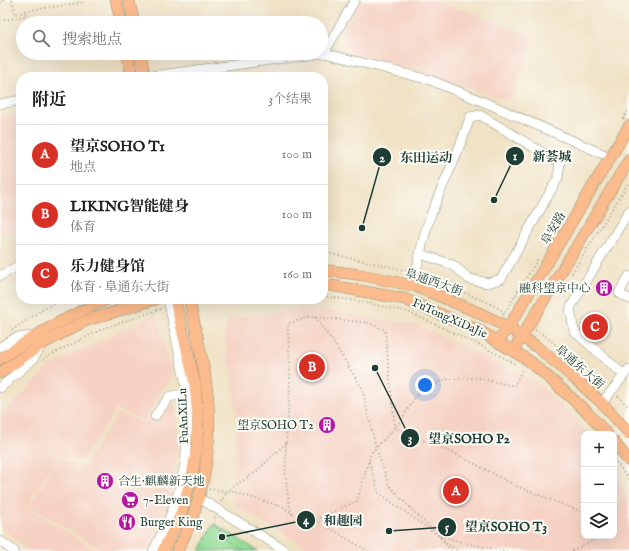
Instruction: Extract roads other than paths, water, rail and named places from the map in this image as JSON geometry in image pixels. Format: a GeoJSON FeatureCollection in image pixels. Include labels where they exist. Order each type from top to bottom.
{"type":"FeatureCollection","features":[{"type":"Feature","properties":{"kind":"main road"},"geometry":{"type":"LineString","coordinates":[[116,0],[119,16]]}},
{"type":"Feature","properties":{"kind":"main road"},"geometry":{"type":"LineString","coordinates":[[129,0],[132,16]]}},
{"type":"Feature","properties":{"kind":"main road"},"geometry":{"type":"LineString","coordinates":[[128,60],[131,72]]}},
{"type":"Feature","properties":{"kind":"main road"},"geometry":{"type":"LineString","coordinates":[[141,60],[143,72]]}},
{"type":"Feature","properties":{"kind":"main road","name":"阜安路"},"geometry":{"type":"LineString","coordinates":[[498,342],[527,297],[629,126]]}},
{"type":"Feature","properties":{"kind":"main road"},"geometry":{"type":"LineString","coordinates":[[513,351],[628,165]]}},
{"type":"Feature","properties":{"kind":"main road","name":"阜通西大街"},"geometry":{"type":"LineString","coordinates":[[328,271],[362,274],[413,286],[474,311],[508,328]]}},
{"type":"Feature","properties":{"kind":"main road","name":"FuTongXiDaJie"},"geometry":{"type":"LineString","coordinates":[[328,285],[404,299],[477,329],[528,360],[559,386],[605,431]]}},
{"type":"Feature","properties":{"kind":"main road"},"geometry":{"type":"LineString","coordinates":[[527,297],[530,306],[533,308],[539,308]]}},
{"type":"Feature","properties":{"kind":"main road"},"geometry":{"type":"LineString","coordinates":[[0,359],[33,336],[96,304]]}},
{"type":"Feature","properties":{"kind":"main road"},"geometry":{"type":"LineString","coordinates":[[0,373],[42,344],[84,321],[140,304]]}},
{"type":"Feature","properties":{"kind":"main road","name":"FuAnXiLu"},"geometry":{"type":"LineString","coordinates":[[163,551],[181,514],[192,475],[197,448],[198,418],[195,384],[172,304]]}},
{"type":"Feature","properties":{"kind":"main road","name":"FuAnXiLu"},"geometry":{"type":"LineString","coordinates":[[177,551],[193,516],[200,493],[208,450],[209,419],[207,383],[189,304]]}},
{"type":"Feature","properties":{"kind":"main road","name":"阜通东大街"},"geometry":{"type":"LineString","coordinates":[[508,328],[522,336],[546,354],[602,403],[629,432]]}},
{"type":"Feature","properties":{"kind":"main road"},"geometry":{"type":"LineString","coordinates":[[617,446],[629,461]]}},
{"type":"Feature","properties":{"kind":"street"},"geometry":{"type":"LineString","coordinates":[[328,46],[355,0]]}},
{"type":"Feature","properties":{"kind":"street"},"geometry":{"type":"LineString","coordinates":[[328,54],[430,80],[610,157]]}},
{"type":"Feature","properties":{"kind":"street"},"geometry":{"type":"LineString","coordinates":[[182,72],[272,60]]}},
{"type":"Feature","properties":{"kind":"street"},"geometry":{"type":"LineString","coordinates":[[0,104],[16,101]]}},
{"type":"Feature","properties":{"kind":"street"},"geometry":{"type":"LineString","coordinates":[[413,286],[429,221],[463,140],[470,117],[480,115],[560,162],[558,178],[501,279],[488,283],[469,279],[453,265],[421,254]]}},
{"type":"Feature","properties":{"kind":"street"},"geometry":{"type":"LineString","coordinates":[[602,403],[626,372],[574,331],[570,308],[629,211]]}},
{"type":"Feature","properties":{"kind":"street"},"geometry":{"type":"LineString","coordinates":[[0,276],[16,267]]}},
{"type":"Feature","properties":{"kind":"street"},"geometry":{"type":"LineString","coordinates":[[629,276],[619,293],[629,299]]}},
{"type":"Feature","properties":{"kind":"street"},"geometry":{"type":"LineString","coordinates":[[153,551],[170,517],[180,491],[187,440],[188,414],[186,393],[171,304]]}},
{"type":"Feature","properties":{"kind":"street"},"geometry":{"type":"LineString","coordinates":[[0,347],[15,338],[33,336]]}},
{"type":"Feature","properties":{"kind":"street"},"geometry":{"type":"LineString","coordinates":[[0,388],[33,359],[42,344]]}},
{"type":"Feature","properties":{"kind":"street"},"geometry":{"type":"LineString","coordinates":[[155,416],[169,397],[186,393]]}},
{"type":"Feature","properties":{"kind":"street"},"geometry":{"type":"LineString","coordinates":[[200,493],[286,551]]}},
{"type":"Feature","properties":{"kind":"street"},"geometry":{"type":"LineString","coordinates":[[0,541],[14,551]]}},
{"type":"Feature","properties":{"kind":"place","name":"新荟城"},"geometry":{"type":"Point","coordinates":[494,200]}},
{"type":"Feature","properties":{"kind":"place","name":"东田运动"},"geometry":{"type":"Point","coordinates":[362,228]}},
{"type":"Feature","properties":{"kind":"place","name":"融科望京中心"},"geometry":{"type":"Point","coordinates":[604,288]}},
{"type":"Feature","properties":{"kind":"place","name":"乐力健身馆"},"geometry":{"type":"Point","coordinates":[595,327]}},
{"type":"Feature","properties":{"kind":"place","name":"LIKING智能健身"},"geometry":{"type":"Point","coordinates":[312,367]}},
{"type":"Feature","properties":{"kind":"place","name":"望京SOHO P2"},"geometry":{"type":"Point","coordinates":[375,368]}},
{"type":"Feature","properties":{"kind":"place","name":"望京SOHO T2"},"geometry":{"type":"Point","coordinates":[327,425]}},
{"type":"Feature","properties":{"kind":"place","name":"合生·麒麟新天地"},"geometry":{"type":"Point","coordinates":[105,481]}},
{"type":"Feature","properties":{"kind":"place","name":"望京SOHO T1"},"geometry":{"type":"Point","coordinates":[456,491]}},
{"type":"Feature","properties":{"kind":"place","name":"7-Eleven"},"geometry":{"type":"Point","coordinates":[130,500]}},
{"type":"Feature","properties":{"kind":"place","name":"Burger King"},"geometry":{"type":"Point","coordinates":[127,522]}},
{"type":"Feature","properties":{"kind":"place","name":"望京SOHO T3"},"geometry":{"type":"Point","coordinates":[389,531]}},
{"type":"Feature","properties":{"kind":"place","name":"和趣园"},"geometry":{"type":"Point","coordinates":[222,537]}}]}
